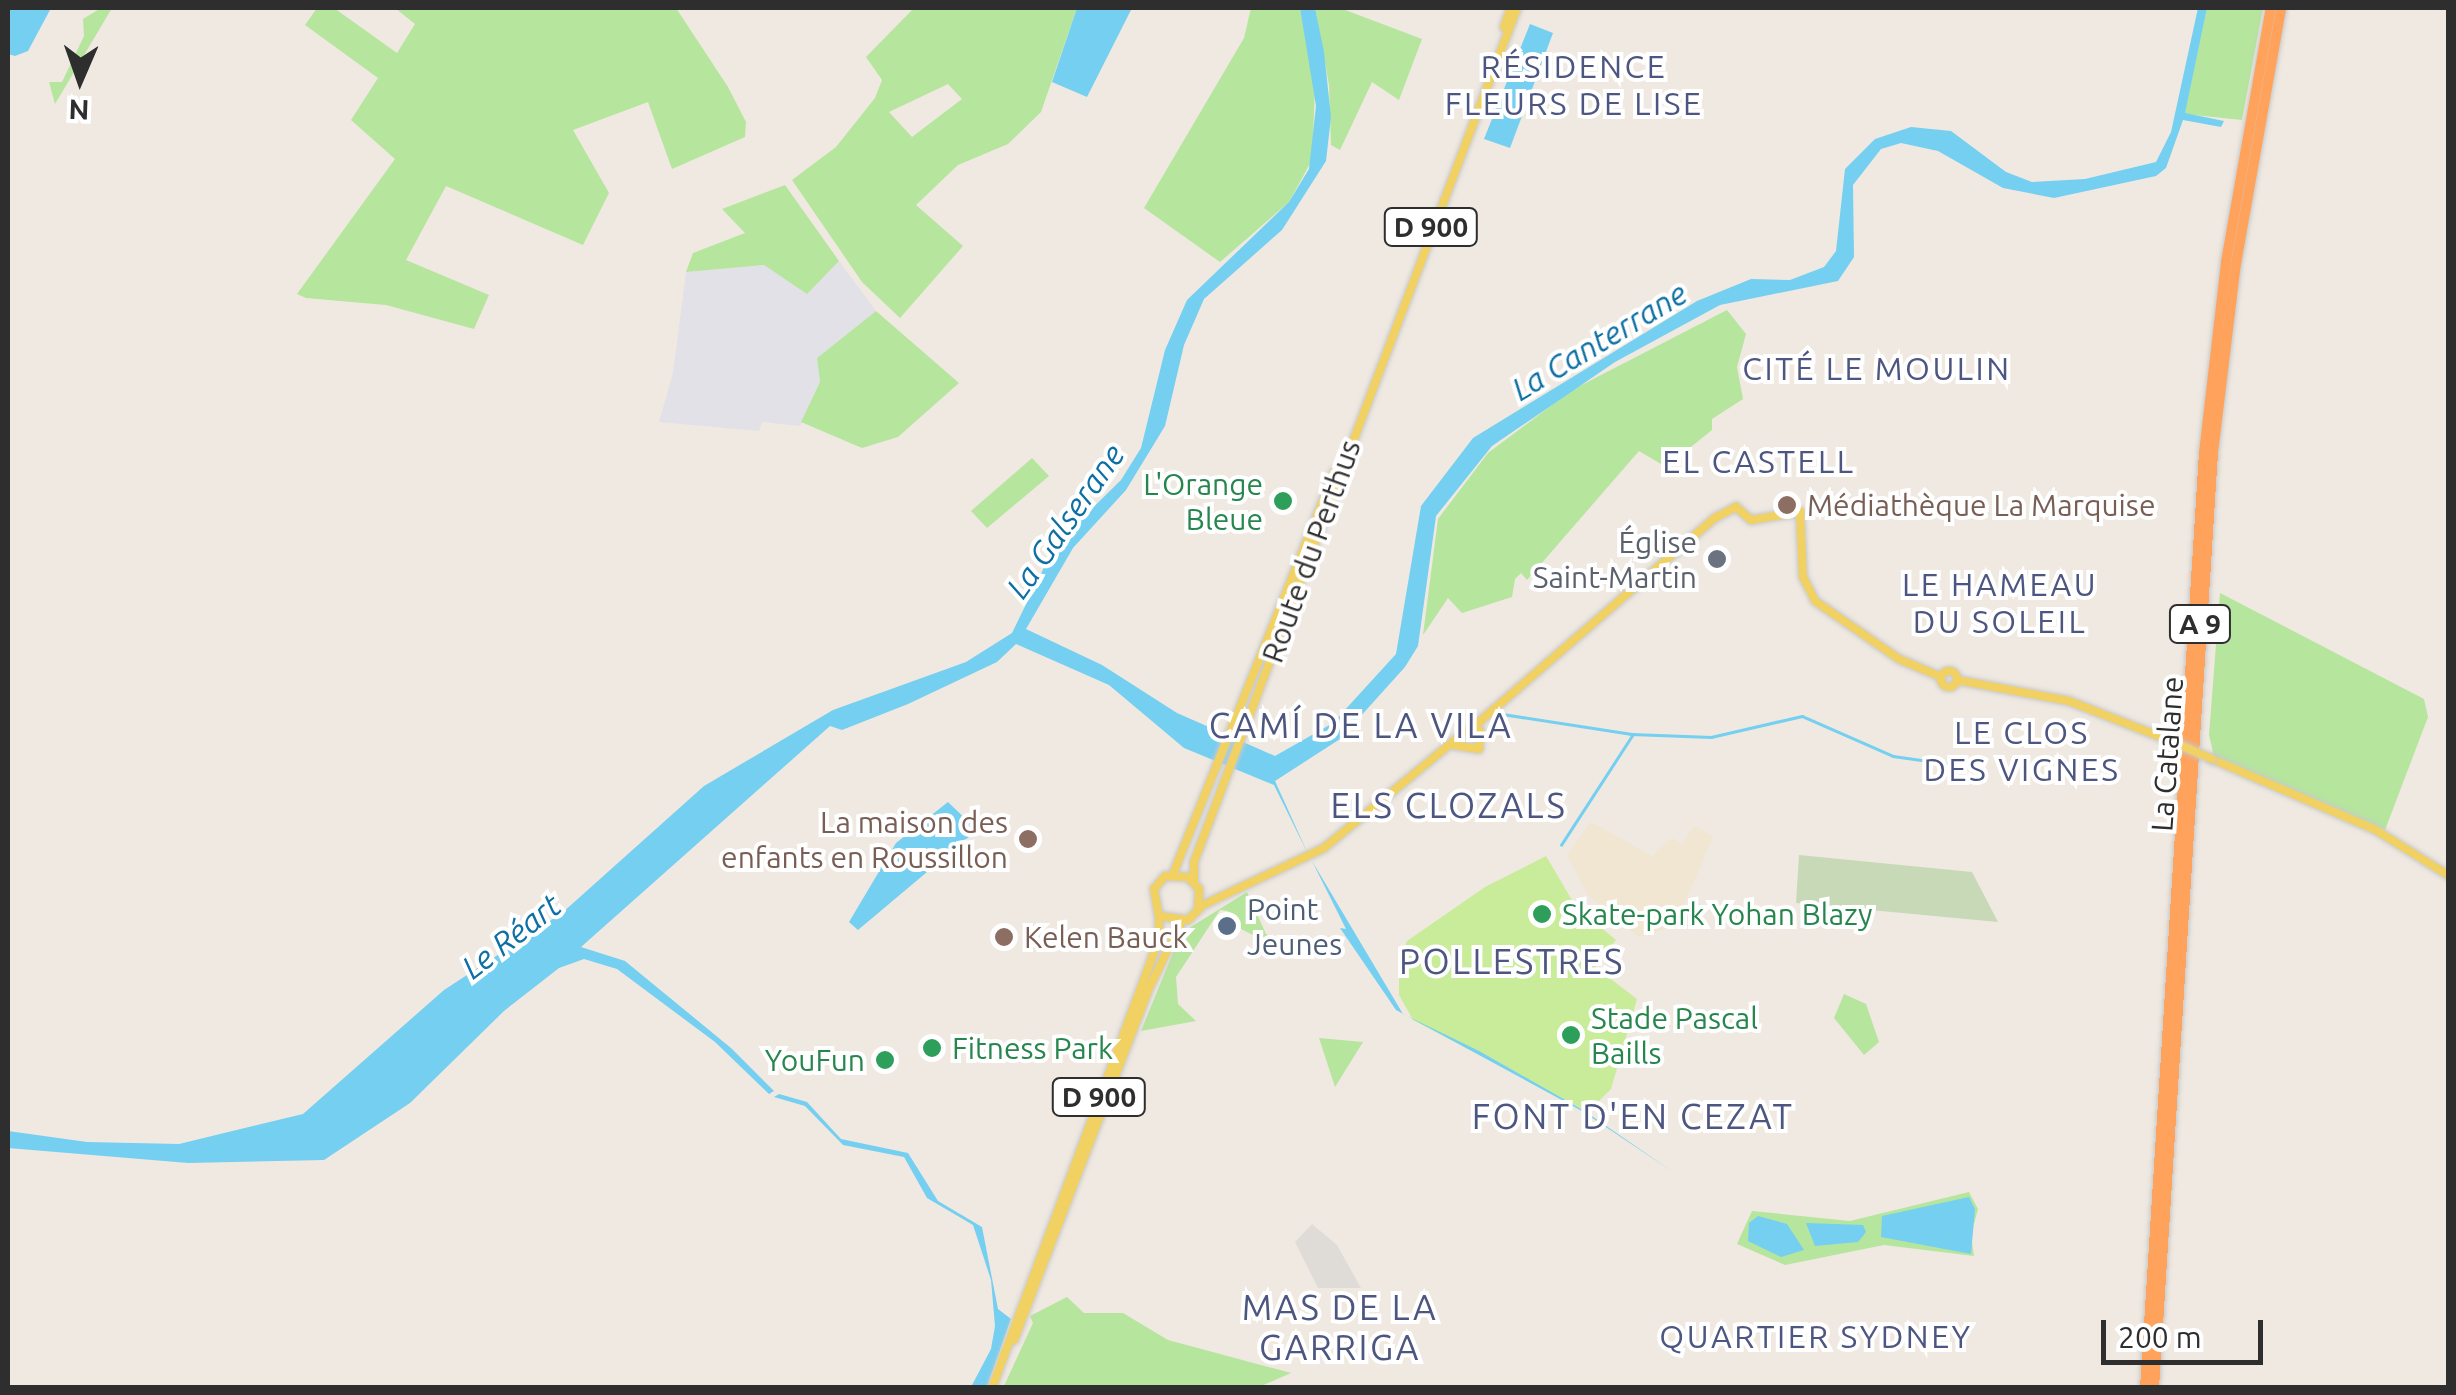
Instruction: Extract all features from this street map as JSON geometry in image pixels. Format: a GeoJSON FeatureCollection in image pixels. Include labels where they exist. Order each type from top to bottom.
{"type":"FeatureCollection","features":[{"type":"Feature","properties":{"kind":"highway","name":"La Catalane"},"geometry":{"type":"LineString","coordinates":[[2154,1388],[2157,1261],[2204,453],[2226,262],[2271,8]]}},
{"type":"Feature","properties":{"kind":"highway","name":"La Catalane"},"geometry":{"type":"LineString","coordinates":[[2158,1244],[2213,453],[2236,264],[2281,8]]}},
{"type":"Feature","properties":{"kind":"highway","name":"La Catalane"},"geometry":{"type":"LineString","coordinates":[[2145,1388],[2157,1261]]}},
{"type":"Feature","properties":{"kind":"main road","name":"Route du Perthus"},"geometry":{"type":"LineString","coordinates":[[1197,885],[1194,862],[1224,770],[1514,8]]}},
{"type":"Feature","properties":{"kind":"main road"},"geometry":{"type":"LineString","coordinates":[[1228,894],[1174,874],[1154,888],[1159,916],[1181,922],[1228,894],[1324,848],[1448,746],[1463,741],[1491,708],[1730,508],[1751,520],[1800,512],[1805,585],[1815,601],[1899,659],[1940,677],[1946,687],[1957,680],[2069,702],[2374,828],[2448,875]]}},
{"type":"Feature","properties":{"kind":"main road"},"geometry":{"type":"LineString","coordinates":[[1463,741],[1479,749],[1476,730]]}},
{"type":"Feature","properties":{"kind":"main road","name":"Route du Perthus"},"geometry":{"type":"LineString","coordinates":[[1174,874],[1224,770]]}},
{"type":"Feature","properties":{"kind":"main road"},"geometry":{"type":"LineString","coordinates":[[1197,885],[1198,910]]}},
{"type":"Feature","properties":{"kind":"main road","name":"D 900"},"geometry":{"type":"LineString","coordinates":[[994,1388],[1159,938],[1159,916]]}},
{"type":"Feature","properties":{"kind":"main road","name":"D 900"},"geometry":{"type":"LineString","coordinates":[[994,1388],[1150,986],[1181,922]]}},
{"type":"Feature","properties":{"kind":"shaded area"},"geometry":{"type":"Polygon","coordinates":[[[839,261],[876,311],[817,358],[820,382],[800,426],[762,422],[759,431],[659,422],[673,373],[686,272],[764,265],[807,293],[839,261]]]}},
{"type":"Feature","properties":{"kind":"shaded area"},"geometry":{"type":"Polygon","coordinates":[[[1591,822],[1652,856],[1672,838],[1682,844],[1694,826],[1713,836],[1675,926],[1639,937],[1588,895],[1567,855],[1591,822]]]}},
{"type":"Feature","properties":{"kind":"shaded area"},"geometry":{"type":"Polygon","coordinates":[[[1312,1224],[1337,1245],[1361,1288],[1318,1288],[1295,1242],[1312,1224]]]}},
{"type":"Feature","properties":{"kind":"green space"},"geometry":{"type":"Polygon","coordinates":[[[101,8],[112,8],[55,104],[49,82],[62,82],[84,36],[83,19],[101,8]]]}},
{"type":"Feature","properties":{"kind":"green space"},"geometry":{"type":"Polygon","coordinates":[[[317,8],[334,8],[397,53],[415,24],[395,8],[676,8],[728,87],[746,122],[745,137],[672,169],[648,102],[573,130],[609,193],[583,245],[446,186],[406,260],[489,295],[474,329],[386,305],[306,298],[297,294],[395,159],[351,120],[378,78],[305,25],[317,8]]]}},
{"type":"Feature","properties":{"kind":"green space"},"geometry":{"type":"Polygon","coordinates":[[[914,8],[1077,8],[1041,112],[1008,144],[958,165],[916,205],[963,246],[900,318],[862,282],[792,180],[836,147],[875,98],[882,80],[866,57],[914,8]],[[948,84],[889,112],[912,137],[962,99],[948,84]]]}},
{"type":"Feature","properties":{"kind":"green space"},"geometry":{"type":"Polygon","coordinates":[[[1251,8],[1300,8],[1315,88],[1312,160],[1289,202],[1220,262],[1144,208],[1244,38],[1251,8]]]}},
{"type":"Feature","properties":{"kind":"green space"},"geometry":{"type":"Polygon","coordinates":[[[1315,8],[1340,8],[1422,39],[1399,100],[1372,82],[1340,150],[1331,145],[1329,85],[1315,8]]]}},
{"type":"Feature","properties":{"kind":"green space"},"geometry":{"type":"Polygon","coordinates":[[[2207,8],[2263,8],[2242,120],[2184,114],[2207,8]]]}},
{"type":"Feature","properties":{"kind":"green space"},"geometry":{"type":"Polygon","coordinates":[[[785,185],[839,261],[807,294],[764,265],[686,272],[693,253],[745,233],[722,209],[785,185]]]}},
{"type":"Feature","properties":{"kind":"green space"},"geometry":{"type":"Polygon","coordinates":[[[1727,310],[1746,334],[1737,367],[1743,399],[1712,419],[1712,430],[1666,467],[1639,451],[1527,580],[1521,573],[1515,579],[1512,597],[1462,613],[1448,598],[1423,635],[1438,519],[1488,453],[1572,390],[1727,310]]]}},
{"type":"Feature","properties":{"kind":"green space"},"geometry":{"type":"Polygon","coordinates":[[[876,311],[959,383],[898,437],[862,448],[801,422],[820,382],[817,358],[876,311]]]}},
{"type":"Feature","properties":{"kind":"green space"},"geometry":{"type":"Polygon","coordinates":[[[1032,458],[1049,476],[987,528],[971,511],[1032,458]]]}},
{"type":"Feature","properties":{"kind":"green space"},"geometry":{"type":"Polygon","coordinates":[[[2220,593],[2424,699],[2428,717],[2385,830],[2214,756],[2209,735],[2220,593]]]}},
{"type":"Feature","properties":{"kind":"green space"},"geometry":{"type":"Polygon","coordinates":[[[1799,855],[1972,872],[1998,922],[1796,903],[1799,855]]]}},
{"type":"Feature","properties":{"kind":"green space"},"geometry":{"type":"Polygon","coordinates":[[[1546,856],[1576,907],[1616,940],[1595,967],[1637,999],[1611,1089],[1588,1112],[1413,1020],[1399,995],[1399,960],[1407,941],[1485,887],[1546,856]]]}},
{"type":"Feature","properties":{"kind":"green space"},"geometry":{"type":"Polygon","coordinates":[[[1247,892],[1266,934],[1283,941],[1283,950],[1229,923],[1228,911],[1220,910],[1176,977],[1178,1004],[1196,1021],[1141,1031],[1181,933],[1247,892]]]}},
{"type":"Feature","properties":{"kind":"green space"},"geometry":{"type":"Polygon","coordinates":[[[1844,994],[1866,1004],[1879,1042],[1864,1055],[1834,1018],[1844,994]]]}},
{"type":"Feature","properties":{"kind":"green space"},"geometry":{"type":"Polygon","coordinates":[[[1319,1038],[1363,1042],[1335,1087],[1319,1038]]]}},
{"type":"Feature","properties":{"kind":"green space"},"geometry":{"type":"Polygon","coordinates":[[[1969,1192],[1978,1209],[1971,1235],[1974,1256],[1884,1245],[1785,1265],[1737,1244],[1752,1211],[1850,1221],[1969,1192]]]}},
{"type":"Feature","properties":{"kind":"green space"},"geometry":{"type":"Polygon","coordinates":[[[1067,1297],[1084,1313],[1123,1313],[1168,1340],[1291,1373],[1259,1387],[1003,1388],[1033,1323],[1030,1316],[1067,1297]]]}},
{"type":"Feature","properties":{"kind":"water"},"geometry":{"type":"Polygon","coordinates":[[[8,8],[51,8],[28,51],[15,56],[8,54],[8,8]]]}},
{"type":"Feature","properties":{"kind":"water"},"geometry":{"type":"Polygon","coordinates":[[[1077,8],[1132,8],[1087,97],[1052,82],[1077,8]]]}},
{"type":"Feature","properties":{"kind":"water"},"geometry":{"type":"Polygon","coordinates":[[[1300,8],[1315,8],[1324,52],[1331,117],[1326,161],[1282,230],[1204,299],[1184,345],[1165,426],[1126,490],[1073,548],[1026,629],[1102,665],[1177,713],[1275,756],[1333,723],[1396,654],[1421,506],[1473,438],[1697,301],[1751,279],[1790,280],[1824,267],[1836,251],[1845,169],[1875,139],[1911,127],[1951,131],[2006,172],[2032,182],[2085,179],[2156,162],[2171,132],[2198,8],[2207,8],[2185,113],[2224,121],[2221,127],[2183,120],[2166,168],[2156,176],[2054,198],[2003,188],[1938,151],[1901,143],[1881,149],[1853,185],[1854,257],[1838,281],[1720,305],[1615,362],[1492,446],[1436,516],[1418,646],[1405,667],[1340,739],[1275,781],[1308,854],[1274,785],[1184,748],[1109,685],[1016,644],[997,662],[908,704],[842,730],[830,726],[581,947],[625,961],[731,1048],[774,1091],[769,1094],[715,1042],[617,969],[584,959],[559,968],[504,1011],[410,1103],[324,1160],[188,1163],[8,1148],[8,1131],[87,1142],[179,1144],[303,1114],[444,990],[562,913],[704,786],[833,710],[966,662],[1012,633],[1055,545],[1121,480],[1141,448],[1165,350],[1187,300],[1289,202],[1309,169],[1316,106],[1300,8]]]}},
{"type":"Feature","properties":{"kind":"water"},"geometry":{"type":"Polygon","coordinates":[[[1530,24],[1553,33],[1510,148],[1484,139],[1530,24]]]}},
{"type":"Feature","properties":{"kind":"water"},"geometry":{"type":"Polygon","coordinates":[[[948,802],[977,830],[858,930],[849,922],[896,843],[948,802]]]}},
{"type":"Feature","properties":{"kind":"water"},"geometry":{"type":"Polygon","coordinates":[[[1312,861],[1403,1014],[1396,1010],[1340,928],[1346,929],[1312,861]]]}},
{"type":"Feature","properties":{"kind":"water"},"geometry":{"type":"Polygon","coordinates":[[[1407,1016],[1479,1051],[1583,1110],[1673,1172],[1582,1111],[1407,1016]]]}},
{"type":"Feature","properties":{"kind":"water"},"geometry":{"type":"Polygon","coordinates":[[[779,1094],[807,1102],[841,1139],[908,1153],[938,1201],[982,1227],[998,1309],[1011,1319],[987,1387],[971,1387],[991,1349],[995,1326],[991,1280],[973,1225],[927,1198],[904,1157],[843,1145],[805,1106],[774,1097],[779,1094]]]}},
{"type":"Feature","properties":{"kind":"water"},"geometry":{"type":"Polygon","coordinates":[[[1969,1197],[1975,1209],[1971,1254],[1881,1237],[1882,1216],[1969,1197]]]}},
{"type":"Feature","properties":{"kind":"water"},"geometry":{"type":"Polygon","coordinates":[[[1758,1216],[1787,1224],[1804,1250],[1781,1257],[1748,1241],[1749,1223],[1758,1216]]]}},
{"type":"Feature","properties":{"kind":"water"},"geometry":{"type":"Polygon","coordinates":[[[1806,1223],[1863,1225],[1866,1232],[1858,1242],[1815,1246],[1806,1223]]]}},
{"type":"Feature","properties":{"kind":"waterway"},"geometry":{"type":"LineString","coordinates":[[1496,713],[1631,734],[1711,737],[1802,716],[1893,756],[1950,764]]}},
{"type":"Feature","properties":{"kind":"waterway"},"geometry":{"type":"LineString","coordinates":[[1561,845],[1633,734]]}},
{"type":"Feature","properties":{"kind":"place","name":"L'Orange Bleue"},"geometry":{"type":"Point","coordinates":[1283,501]}},
{"type":"Feature","properties":{"kind":"place","name":"Médiathèque La Marquise"},"geometry":{"type":"Point","coordinates":[1787,505]}},
{"type":"Feature","properties":{"kind":"place","name":"Église Saint-Martin"},"geometry":{"type":"Point","coordinates":[1717,559]}},
{"type":"Feature","properties":{"kind":"place","name":"La maison des enfants en Roussillon"},"geometry":{"type":"Point","coordinates":[1028,839]}},
{"type":"Feature","properties":{"kind":"place","name":"Skate-park Yohan Blazy"},"geometry":{"type":"Point","coordinates":[1542,914]}},
{"type":"Feature","properties":{"kind":"place","name":"Point Jeunes"},"geometry":{"type":"Point","coordinates":[1227,926]}},
{"type":"Feature","properties":{"kind":"place","name":"Kelen Bauck"},"geometry":{"type":"Point","coordinates":[1004,937]}},
{"type":"Feature","properties":{"kind":"place","name":"Stade Pascal Baills"},"geometry":{"type":"Point","coordinates":[1571,1035]}},
{"type":"Feature","properties":{"kind":"place","name":"Fitness Park"},"geometry":{"type":"Point","coordinates":[932,1048]}},
{"type":"Feature","properties":{"kind":"place","name":"YouFun"},"geometry":{"type":"Point","coordinates":[885,1060]}},
{"type":"Feature","properties":{"kind":"district","name":"RÉSIDENCE FLEURS DE LISE"},"geometry":{"type":"Point","coordinates":[1574,86]}},
{"type":"Feature","properties":{"kind":"district","name":"CITÉ LE MOULIN"},"geometry":{"type":"Point","coordinates":[1877,368]}},
{"type":"Feature","properties":{"kind":"district","name":"EL CASTELL"},"geometry":{"type":"Point","coordinates":[1759,461]}},
{"type":"Feature","properties":{"kind":"district","name":"LE HAMEAU DU SOLEIL"},"geometry":{"type":"Point","coordinates":[2000,604]}},
{"type":"Feature","properties":{"kind":"district","name":"CAMÍ DE LA VILA"},"geometry":{"type":"Point","coordinates":[1361,725]}},
{"type":"Feature","properties":{"kind":"district","name":"LE CLOS DES VIGNES"},"geometry":{"type":"Point","coordinates":[2022,752]}},
{"type":"Feature","properties":{"kind":"district","name":"ELS CLOZALS"},"geometry":{"type":"Point","coordinates":[1449,805]}},
{"type":"Feature","properties":{"kind":"district","name":"POLLESTRES"},"geometry":{"type":"Point","coordinates":[1512,961]}},
{"type":"Feature","properties":{"kind":"district","name":"FONT D'EN CEZAT"},"geometry":{"type":"Point","coordinates":[1633,1116]}},
{"type":"Feature","properties":{"kind":"district","name":"MAS DE LA GARRIGA"},"geometry":{"type":"Point","coordinates":[1340,1327]}},
{"type":"Feature","properties":{"kind":"district","name":"QUARTIER SYDNEY"},"geometry":{"type":"Point","coordinates":[1816,1336]}},
{"type":"Feature","properties":{"kind":"water label","name":"La Canterrane"},"geometry":{"type":"Point","coordinates":[1599,341]}},
{"type":"Feature","properties":{"kind":"water label","name":"La Galserane"},"geometry":{"type":"Point","coordinates":[1065,521]}},
{"type":"Feature","properties":{"kind":"water label","name":"Le Réart"},"geometry":{"type":"Point","coordinates":[511,936]}}]}
